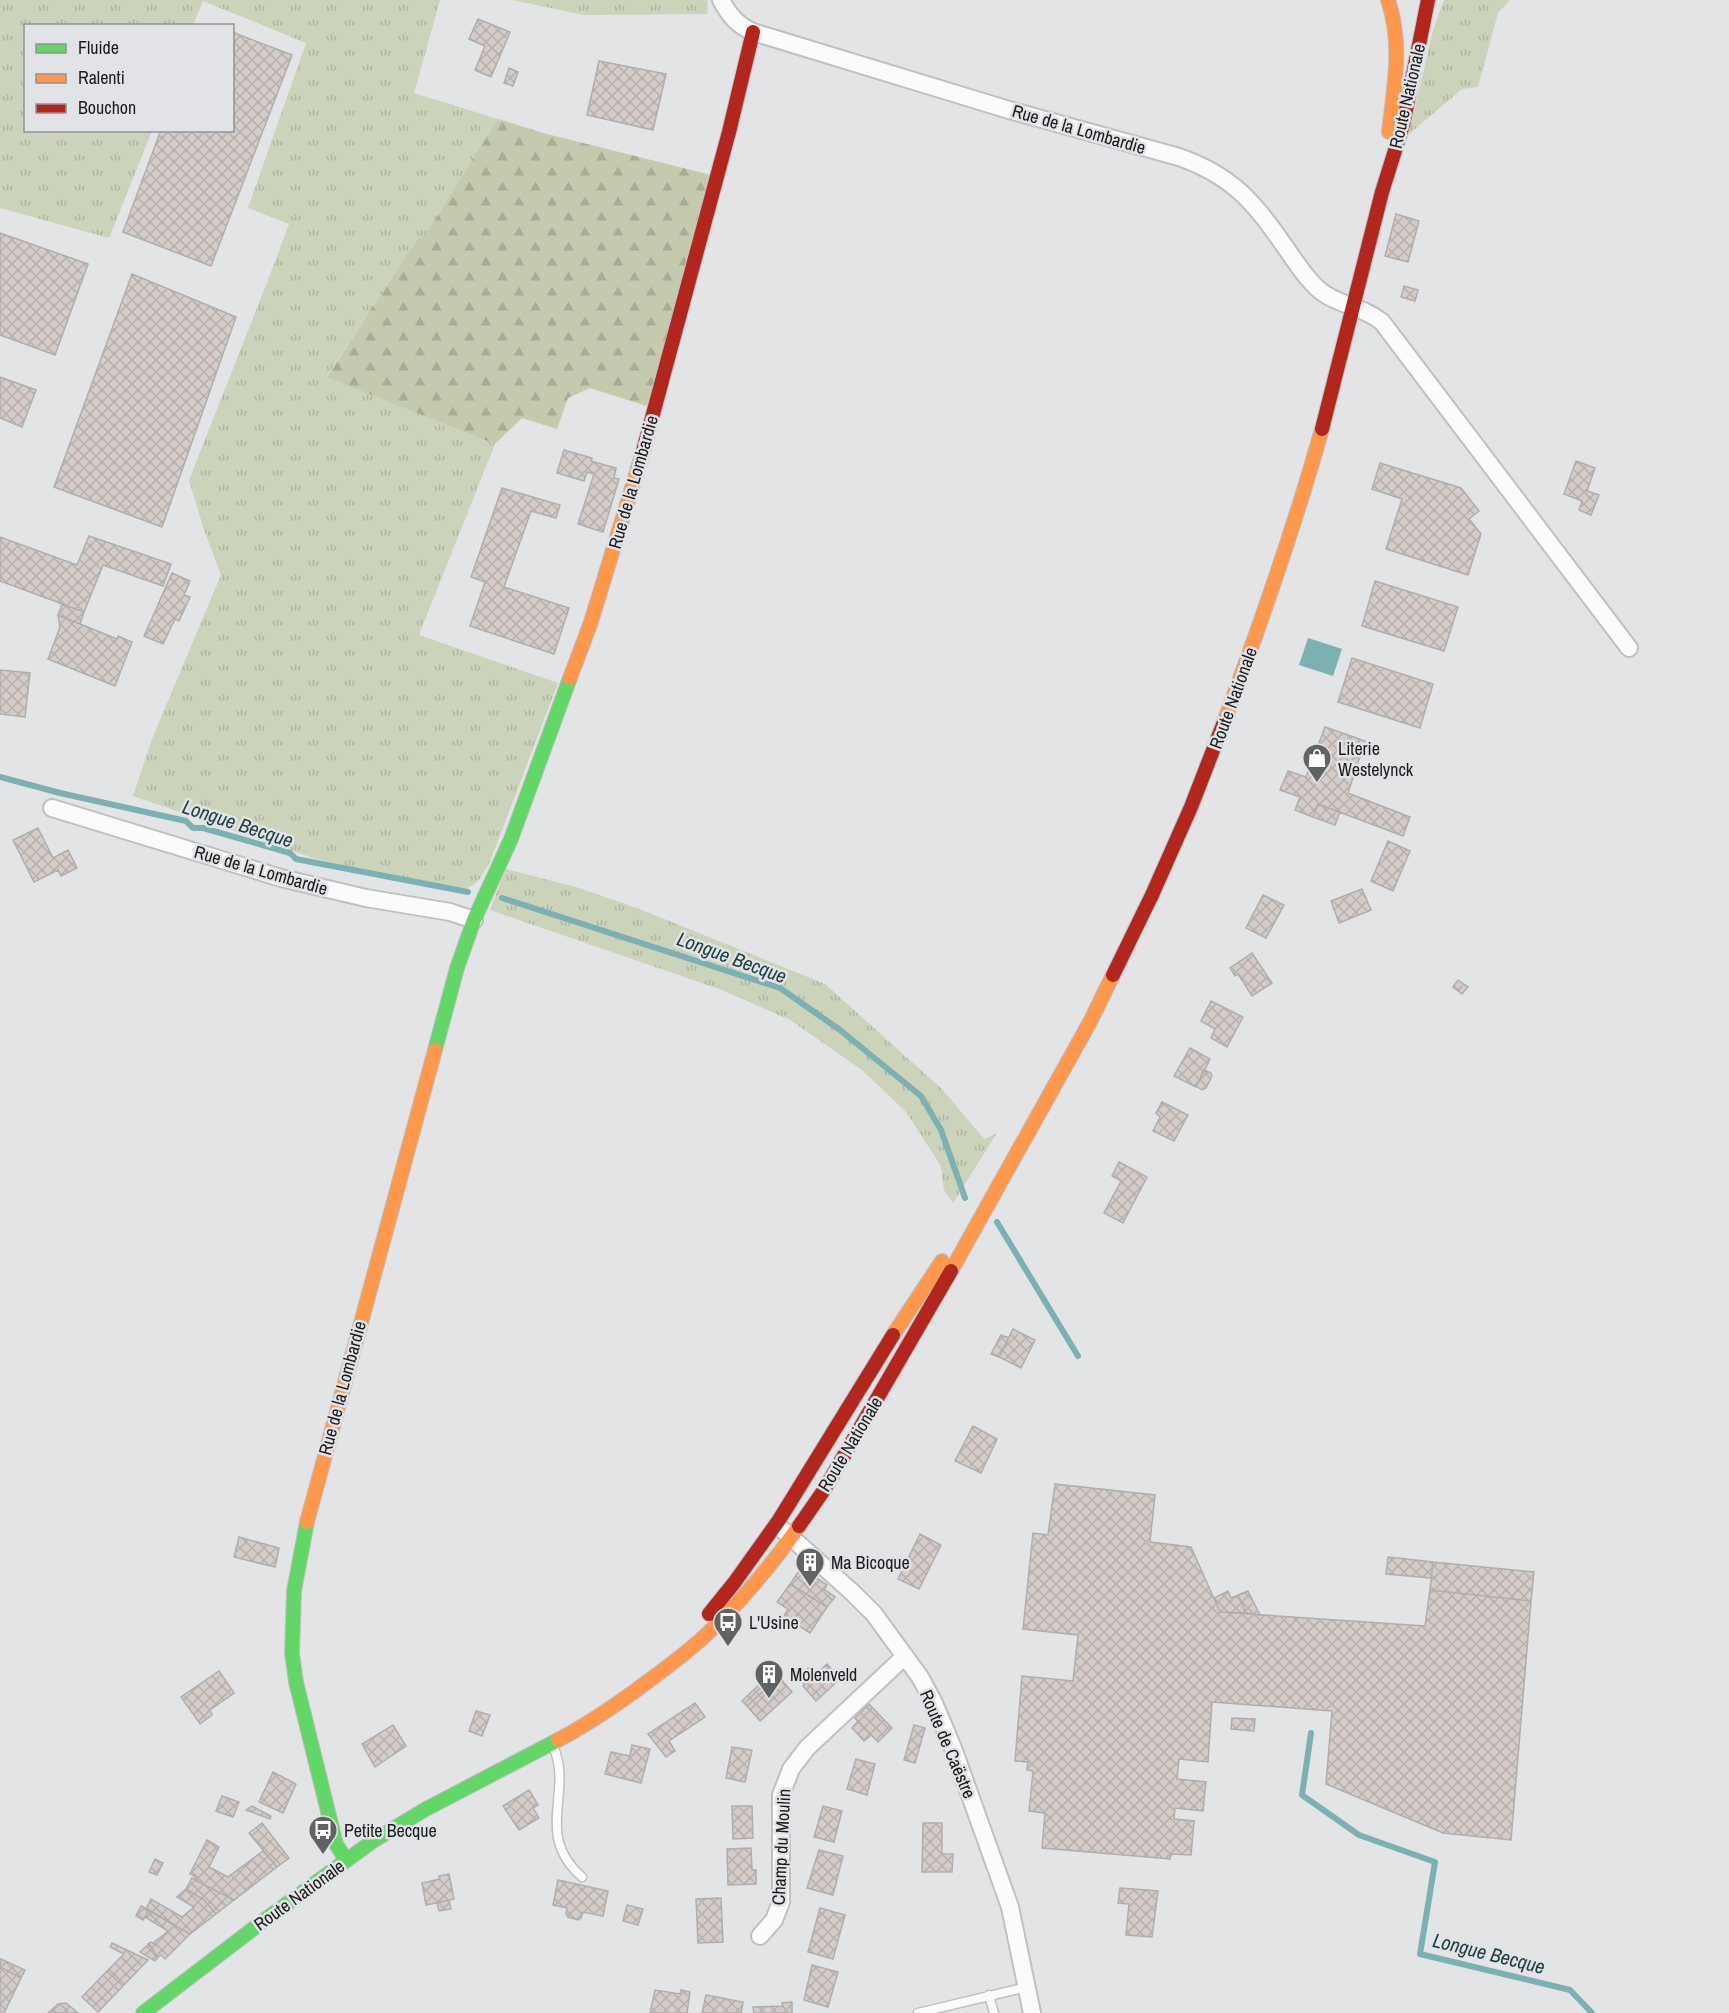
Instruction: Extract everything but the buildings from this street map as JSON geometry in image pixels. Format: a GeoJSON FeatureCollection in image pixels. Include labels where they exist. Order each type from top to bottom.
{"type":"FeatureCollection","features":[{"type":"Feature","properties":{"kind":"street","name":"Rue de la Lombardie"},"geometry":{"type":"LineString","coordinates":[[721,0],[732,19],[753,32],[1020,113],[1179,157],[1205,166],[1226,179],[1245,196],[1270,226],[1304,275],[1319,290],[1336,300],[1366,311],[1382,322],[1629,648]]}},
{"type":"Feature","properties":{"kind":"street","name":"Route Nationale"},"geometry":{"type":"LineString","coordinates":[[1382,192],[1398,49],[1396,21],[1388,0]]}},
{"type":"Feature","properties":{"kind":"street","name":"Route Nationale"},"geometry":{"type":"LineString","coordinates":[[143,2013],[252,1929],[382,1835],[600,1716],[682,1656],[718,1623],[759,1579],[792,1537],[842,1460],[948,1279],[1090,1022],[1152,895],[1195,799],[1231,707],[1277,576],[1319,440],[1382,192],[1406,111],[1428,0]]}},
{"type":"Feature","properties":{"kind":"street","name":"Rue de la Lombardie"},"geometry":{"type":"LineString","coordinates":[[346,1860],[339,1850],[332,1828],[296,1682],[291,1638],[294,1591],[302,1544],[320,1467],[450,992],[474,920],[508,846],[591,622],[631,493],[678,325],[753,32]]}},
{"type":"Feature","properties":{"kind":"street","name":"Rue de la Lombardie"},"geometry":{"type":"LineString","coordinates":[[52,808],[280,878],[366,898],[450,912],[474,920]]}},
{"type":"Feature","properties":{"kind":"street","name":"Route Nationale"},"geometry":{"type":"LineString","coordinates":[[650,1679],[711,1611],[776,1525],[902,1321],[1005,1173]]}},
{"type":"Feature","properties":{"kind":"street","name":"Route de Caëstre"},"geometry":{"type":"LineString","coordinates":[[776,1525],[864,1604],[884,1627],[924,1685],[948,1734],[1011,1906],[1032,2013]]}},
{"type":"Feature","properties":{"kind":"street","name":"Champ du Moulin"},"geometry":{"type":"LineString","coordinates":[[760,1936],[774,1920],[781,1902],[782,1795],[791,1769],[807,1748],[905,1656]]}},
{"type":"Feature","properties":{"kind":"lane"},"geometry":{"type":"LineString","coordinates":[[552,1744],[559,1763],[556,1827],[560,1846],[568,1863],[582,1877]]}},
{"type":"Feature","properties":{"kind":"lane"},"geometry":{"type":"LineString","coordinates":[[918,2013],[1027,1987]]}},
{"type":"Feature","properties":{"kind":"lane"},"geometry":{"type":"LineString","coordinates":[[989,1995],[994,2013]]}},
{"type":"Feature","properties":{"kind":"green space"},"geometry":{"type":"Polygon","coordinates":[[[0,0],[440,0],[414,93],[543,133],[498,120],[426,234],[398,270],[327,376],[495,444],[419,635],[558,683],[489,864],[479,879],[468,888],[455,891],[313,858],[133,796],[152,739],[221,575],[189,480],[289,224],[248,208],[306,43],[203,1],[193,24],[24,24],[24,132],[152,132],[109,238],[0,208],[0,0]]]}},
{"type":"Feature","properties":{"kind":"green space"},"geometry":{"type":"Polygon","coordinates":[[[512,0],[707,0],[708,14],[584,15],[512,0]]]}},
{"type":"Feature","properties":{"kind":"green space"},"geometry":{"type":"Polygon","coordinates":[[[1444,0],[1510,0],[1498,13],[1478,87],[1462,89],[1409,134],[1433,30],[1444,0]]]}},
{"type":"Feature","properties":{"kind":"green space"},"geometry":{"type":"Polygon","coordinates":[[[498,119],[543,133],[711,175],[650,407],[590,388],[568,398],[557,429],[522,418],[495,444],[327,377],[417,240],[426,234],[498,119]]]}},
{"type":"Feature","properties":{"kind":"green space"},"geometry":{"type":"Polygon","coordinates":[[[506,869],[576,887],[637,908],[825,984],[942,1089],[984,1139],[997,1133],[953,1203],[944,1190],[941,1166],[906,1112],[862,1070],[790,1020],[722,990],[490,910],[506,869]]]}},
{"type":"Feature","properties":{"kind":"water"},"geometry":{"type":"Polygon","coordinates":[[[1308,638],[1342,649],[1333,676],[1299,665],[1308,638]]]}},
{"type":"Feature","properties":{"kind":"waterway","name":"Longue Becque"},"geometry":{"type":"LineString","coordinates":[[0,777],[186,821],[193,828],[203,828],[290,853],[296,859],[468,892]]}},
{"type":"Feature","properties":{"kind":"waterway","name":"Longue Becque"},"geometry":{"type":"LineString","coordinates":[[502,898],[780,988],[840,1030],[921,1096],[941,1130],[965,1198]]}},
{"type":"Feature","properties":{"kind":"waterway","name":"Longue Becque"},"geometry":{"type":"LineString","coordinates":[[997,1222],[1078,1356]]}},
{"type":"Feature","properties":{"kind":"waterway","name":"Longue Becque"},"geometry":{"type":"LineString","coordinates":[[1311,1733],[1302,1795],[1359,1835],[1435,1862],[1420,1954],[1570,1990],[1592,2013]]}},
{"type":"Feature","properties":{"kind":"traffic: fast"},"geometry":{"type":"LineString","coordinates":[[435,1050],[457,968],[474,920],[511,839],[570,678]]}},
{"type":"Feature","properties":{"kind":"traffic: fast"},"geometry":{"type":"LineString","coordinates":[[307,1522],[294,1591],[292,1653],[296,1682],[336,1844],[346,1860]]}},
{"type":"Feature","properties":{"kind":"traffic: fast"},"geometry":{"type":"LineString","coordinates":[[143,2013],[373,1841],[426,1809],[558,1740]]}},
{"type":"Feature","properties":{"kind":"traffic: slow"},"geometry":{"type":"LineString","coordinates":[[1388,0],[1393,16],[1396,49],[1389,132]]}},
{"type":"Feature","properties":{"kind":"traffic: slow"},"geometry":{"type":"LineString","coordinates":[[1224,722],[1276,577],[1322,429]]}},
{"type":"Feature","properties":{"kind":"traffic: slow"},"geometry":{"type":"LineString","coordinates":[[570,678],[591,622],[642,455]]}},
{"type":"Feature","properties":{"kind":"traffic: slow"},"geometry":{"type":"LineString","coordinates":[[951,1271],[1090,1022],[1113,975]]}},
{"type":"Feature","properties":{"kind":"traffic: slow"},"geometry":{"type":"LineString","coordinates":[[307,1522],[435,1050]]}},
{"type":"Feature","properties":{"kind":"traffic: slow"},"geometry":{"type":"LineString","coordinates":[[893,1335],[942,1261]]}},
{"type":"Feature","properties":{"kind":"traffic: slow"},"geometry":{"type":"LineString","coordinates":[[558,1740],[616,1704],[699,1642],[756,1582],[799,1526]]}},
{"type":"Feature","properties":{"kind":"traffic: jam"},"geometry":{"type":"LineString","coordinates":[[1322,429],[1382,192],[1403,125],[1428,0]]}},
{"type":"Feature","properties":{"kind":"traffic: jam"},"geometry":{"type":"LineString","coordinates":[[642,455],[729,132],[753,32]]}},
{"type":"Feature","properties":{"kind":"traffic: jam"},"geometry":{"type":"LineString","coordinates":[[1113,975],[1191,807],[1224,722]]}},
{"type":"Feature","properties":{"kind":"traffic: jam"},"geometry":{"type":"LineString","coordinates":[[799,1526],[824,1490],[951,1271]]}},
{"type":"Feature","properties":{"kind":"traffic: jam"},"geometry":{"type":"LineString","coordinates":[[709,1614],[779,1520],[893,1335]]}},
{"type":"Feature","properties":{"kind":"place","name":"Literie Westelynck"},"geometry":{"type":"Point","coordinates":[1317,784]}},
{"type":"Feature","properties":{"kind":"place","name":"Ma Bicoque"},"geometry":{"type":"Point","coordinates":[810,1588]}},
{"type":"Feature","properties":{"kind":"place","name":"L'Usine"},"geometry":{"type":"Point","coordinates":[728,1648]}},
{"type":"Feature","properties":{"kind":"place","name":"Molenveld"},"geometry":{"type":"Point","coordinates":[769,1700]}},
{"type":"Feature","properties":{"kind":"place","name":"Petite Becque"},"geometry":{"type":"Point","coordinates":[323,1856]}}]}
